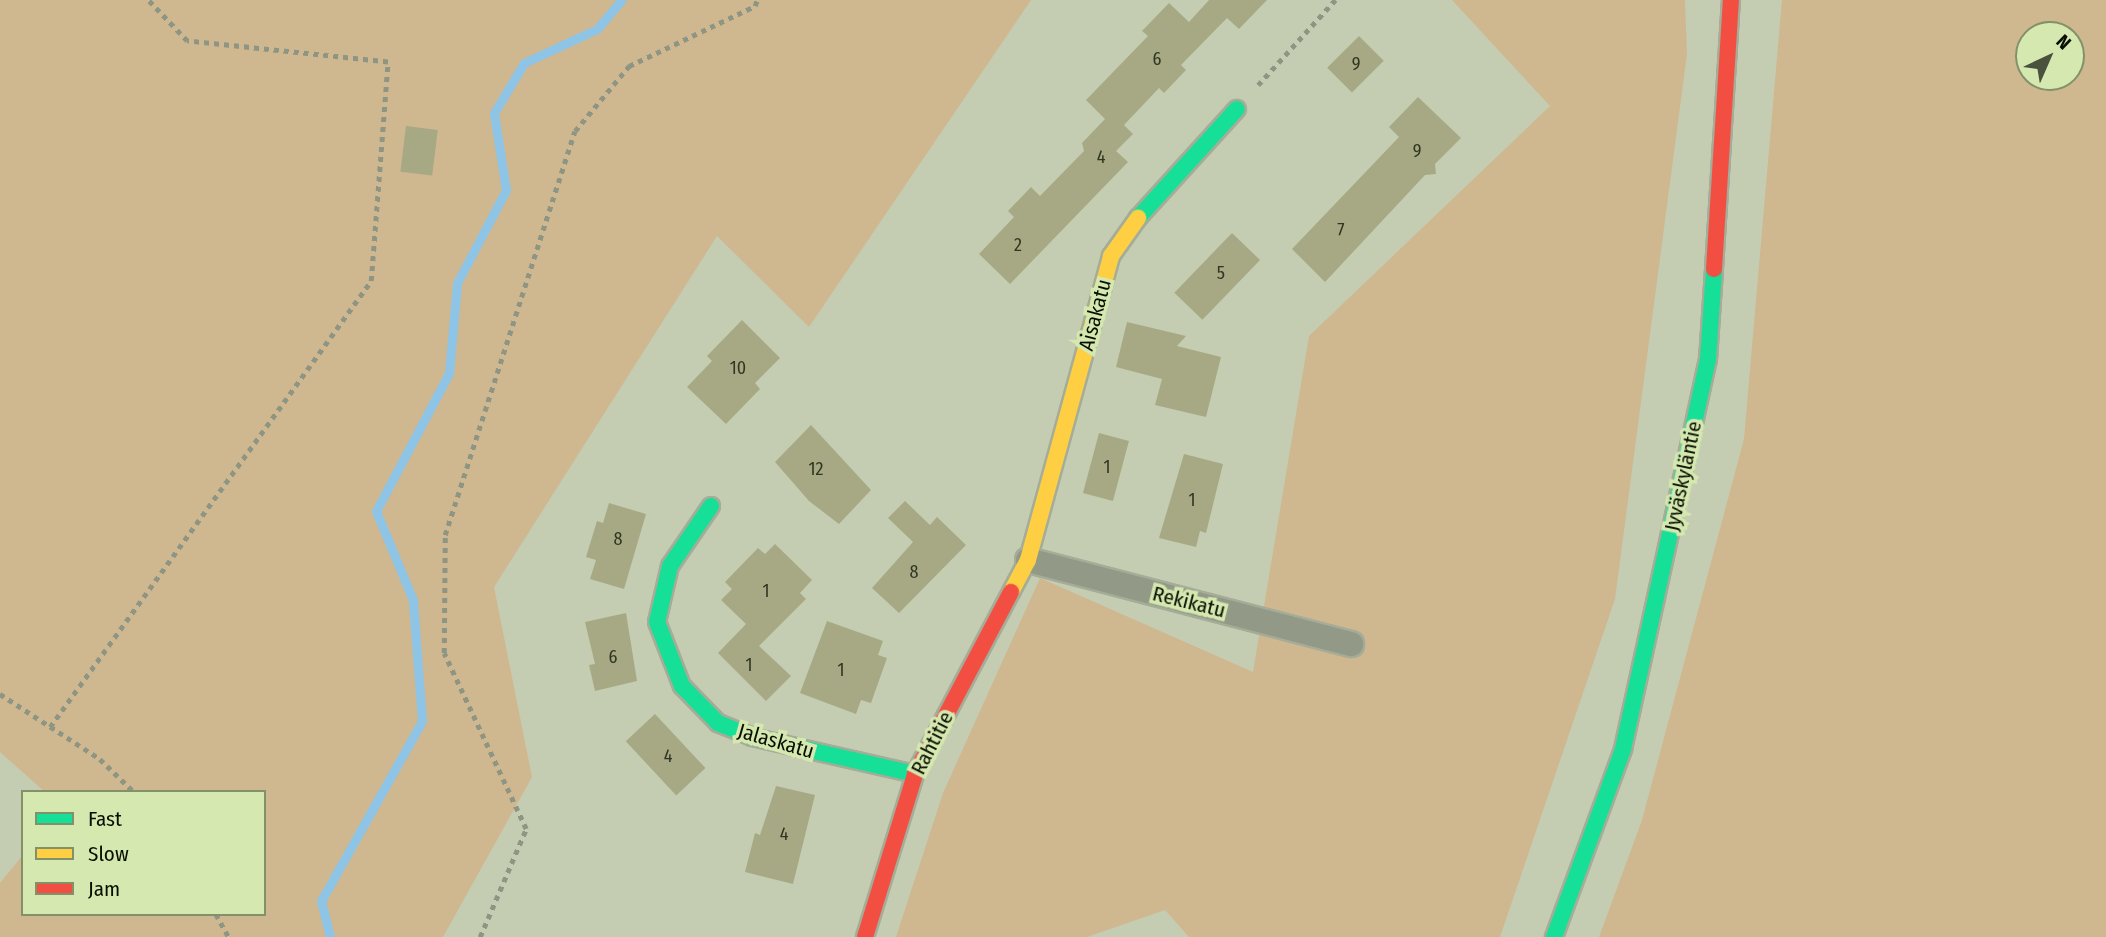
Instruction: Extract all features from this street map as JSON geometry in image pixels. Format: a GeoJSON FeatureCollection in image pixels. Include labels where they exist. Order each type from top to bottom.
{"type":"FeatureCollection","features":[{"type":"Feature","properties":{"kind":"main road","name":"Jyväskyläntie"},"geometry":{"type":"LineString","coordinates":[[1554,937],[1623,749],[1708,360],[1731,0]]}},
{"type":"Feature","properties":{"kind":"main road","name":"Aisakatu"},"geometry":{"type":"LineString","coordinates":[[1028,561],[1111,256],[1151,201],[1237,109]]}},
{"type":"Feature","properties":{"kind":"main road","name":"Jalaskatu"},"geometry":{"type":"LineString","coordinates":[[711,506],[670,566],[657,622],[682,686],[718,723],[752,737],[915,774]]}},
{"type":"Feature","properties":{"kind":"main road","name":"Rahtitie"},"geometry":{"type":"LineString","coordinates":[[865,937],[915,774],[1028,561]]}},
{"type":"Feature","properties":{"kind":"street","name":"Rekikatu"},"geometry":{"type":"LineString","coordinates":[[1028,561],[1351,644]]}},
{"type":"Feature","properties":{"kind":"path"},"geometry":{"type":"LineString","coordinates":[[50,726],[371,281],[388,62],[187,41],[148,0]]}},
{"type":"Feature","properties":{"kind":"path"},"geometry":{"type":"LineString","coordinates":[[480,937],[526,829],[444,653],[444,535],[575,131],[629,66],[755,6],[757,0]]}},
{"type":"Feature","properties":{"kind":"path"},"geometry":{"type":"LineString","coordinates":[[1237,109],[1335,0]]}},
{"type":"Feature","properties":{"kind":"path"},"geometry":{"type":"LineString","coordinates":[[0,694],[100,760],[132,790]]}},
{"type":"Feature","properties":{"kind":"path"},"geometry":{"type":"LineString","coordinates":[[217,916],[229,937]]}},
{"type":"Feature","properties":{"kind":"shaded area"},"geometry":{"type":"Polygon","coordinates":[[[0,0],[1031,0],[809,327],[717,236],[494,587],[532,777],[443,937],[0,937],[0,883],[21,857],[21,916],[266,916],[266,790],[43,790],[0,752],[0,0]]]}},
{"type":"Feature","properties":{"kind":"shaded area"},"geometry":{"type":"Polygon","coordinates":[[[1452,0],[1685,0],[1687,54],[1615,599],[1500,937],[1189,937],[1165,910],[1087,937],[896,937],[943,793],[1040,578],[1253,672],[1309,336],[1550,106],[1452,0]]]}},
{"type":"Feature","properties":{"kind":"shaded area"},"geometry":{"type":"Polygon","coordinates":[[[1782,0],[2106,0],[2106,937],[1599,937],[1642,820],[1744,439],[1782,0]]]}},
{"type":"Feature","properties":{"kind":"building"},"geometry":{"type":"Polygon","coordinates":[[[1209,0],[1267,0],[1239,29],[1227,18],[1181,65],[1186,70],[1164,93],[1159,88],[1124,125],[1133,134],[1116,151],[1128,162],[1010,284],[979,254],[1014,217],[1008,211],[1031,187],[1040,196],[1084,151],[1082,143],[1105,119],[1086,100],[1148,36],[1142,31],[1169,3],[1189,22],[1209,0]]]}},
{"type":"Feature","properties":{"kind":"building"},"geometry":{"type":"Polygon","coordinates":[[[1359,36],[1384,61],[1352,93],[1327,68],[1359,36]]]}},
{"type":"Feature","properties":{"kind":"building"},"geometry":{"type":"Polygon","coordinates":[[[1418,97],[1461,138],[1435,164],[1436,174],[1425,175],[1325,282],[1292,249],[1399,137],[1389,127],[1418,97]]]}},
{"type":"Feature","properties":{"kind":"building"},"geometry":{"type":"Polygon","coordinates":[[[406,126],[438,130],[432,176],[400,172],[406,126]]]}},
{"type":"Feature","properties":{"kind":"building"},"geometry":{"type":"Polygon","coordinates":[[[1232,233],[1260,260],[1202,320],[1174,293],[1232,233]]]}},
{"type":"Feature","properties":{"kind":"building"},"geometry":{"type":"Polygon","coordinates":[[[742,320],[780,358],[755,383],[760,389],[726,424],[687,387],[712,361],[707,356],[742,320]]]}},
{"type":"Feature","properties":{"kind":"building"},"geometry":{"type":"Polygon","coordinates":[[[1127,322],[1186,336],[1177,346],[1221,357],[1206,417],[1155,405],[1162,379],[1116,367],[1127,322]]]}},
{"type":"Feature","properties":{"kind":"building"},"geometry":{"type":"Polygon","coordinates":[[[811,425],[871,490],[839,524],[809,501],[775,462],[811,425]]]}},
{"type":"Feature","properties":{"kind":"building"},"geometry":{"type":"Polygon","coordinates":[[[1099,433],[1129,441],[1113,501],[1083,493],[1099,433]]]}},
{"type":"Feature","properties":{"kind":"building"},"geometry":{"type":"Polygon","coordinates":[[[1184,454],[1223,464],[1206,533],[1200,531],[1196,547],[1159,538],[1184,454]]]}},
{"type":"Feature","properties":{"kind":"building"},"geometry":{"type":"Polygon","coordinates":[[[905,501],[930,525],[937,517],[966,545],[899,613],[872,588],[913,542],[888,518],[905,501]]]}},
{"type":"Feature","properties":{"kind":"building"},"geometry":{"type":"Polygon","coordinates":[[[609,503],[646,514],[624,589],[590,579],[596,560],[586,557],[597,521],[603,523],[609,503]]]}},
{"type":"Feature","properties":{"kind":"building"},"geometry":{"type":"Polygon","coordinates":[[[775,544],[812,580],[800,593],[806,599],[759,646],[791,676],[766,701],[718,653],[746,624],[721,600],[732,589],[725,582],[758,548],[765,554],[775,544]]]}},
{"type":"Feature","properties":{"kind":"building"},"geometry":{"type":"Polygon","coordinates":[[[626,613],[637,681],[595,691],[589,665],[595,664],[585,622],[626,613]]]}},
{"type":"Feature","properties":{"kind":"building"},"geometry":{"type":"Polygon","coordinates":[[[827,621],[883,641],[878,655],[887,658],[871,703],[861,700],[856,714],[800,693],[827,621]]]}},
{"type":"Feature","properties":{"kind":"building"},"geometry":{"type":"Polygon","coordinates":[[[655,714],[705,768],[676,795],[626,741],[655,714]]]}},
{"type":"Feature","properties":{"kind":"building"},"geometry":{"type":"Polygon","coordinates":[[[776,786],[815,795],[793,884],[745,872],[755,833],[760,835],[776,786]]]}},
{"type":"Feature","properties":{"kind":"waterway"},"geometry":{"type":"LineString","coordinates":[[330,937],[321,901],[422,721],[413,600],[376,511],[449,373],[457,283],[506,190],[494,113],[524,63],[597,29],[621,0]]}},
{"type":"Feature","properties":{"kind":"traffic: fast"},"geometry":{"type":"LineString","coordinates":[[1138,218],[1237,109]]}},
{"type":"Feature","properties":{"kind":"traffic: fast"},"geometry":{"type":"LineString","coordinates":[[1554,937],[1623,749],[1708,360],[1714,269]]}},
{"type":"Feature","properties":{"kind":"traffic: fast"},"geometry":{"type":"LineString","coordinates":[[711,506],[670,566],[657,622],[682,686],[718,723],[752,737],[915,774]]}},
{"type":"Feature","properties":{"kind":"traffic: slow"},"geometry":{"type":"LineString","coordinates":[[1011,592],[1028,560],[1111,256],[1138,218]]}},
{"type":"Feature","properties":{"kind":"traffic: jam"},"geometry":{"type":"LineString","coordinates":[[1714,269],[1731,0]]}},
{"type":"Feature","properties":{"kind":"traffic: jam"},"geometry":{"type":"LineString","coordinates":[[865,937],[915,774],[1011,592]]}}]}
